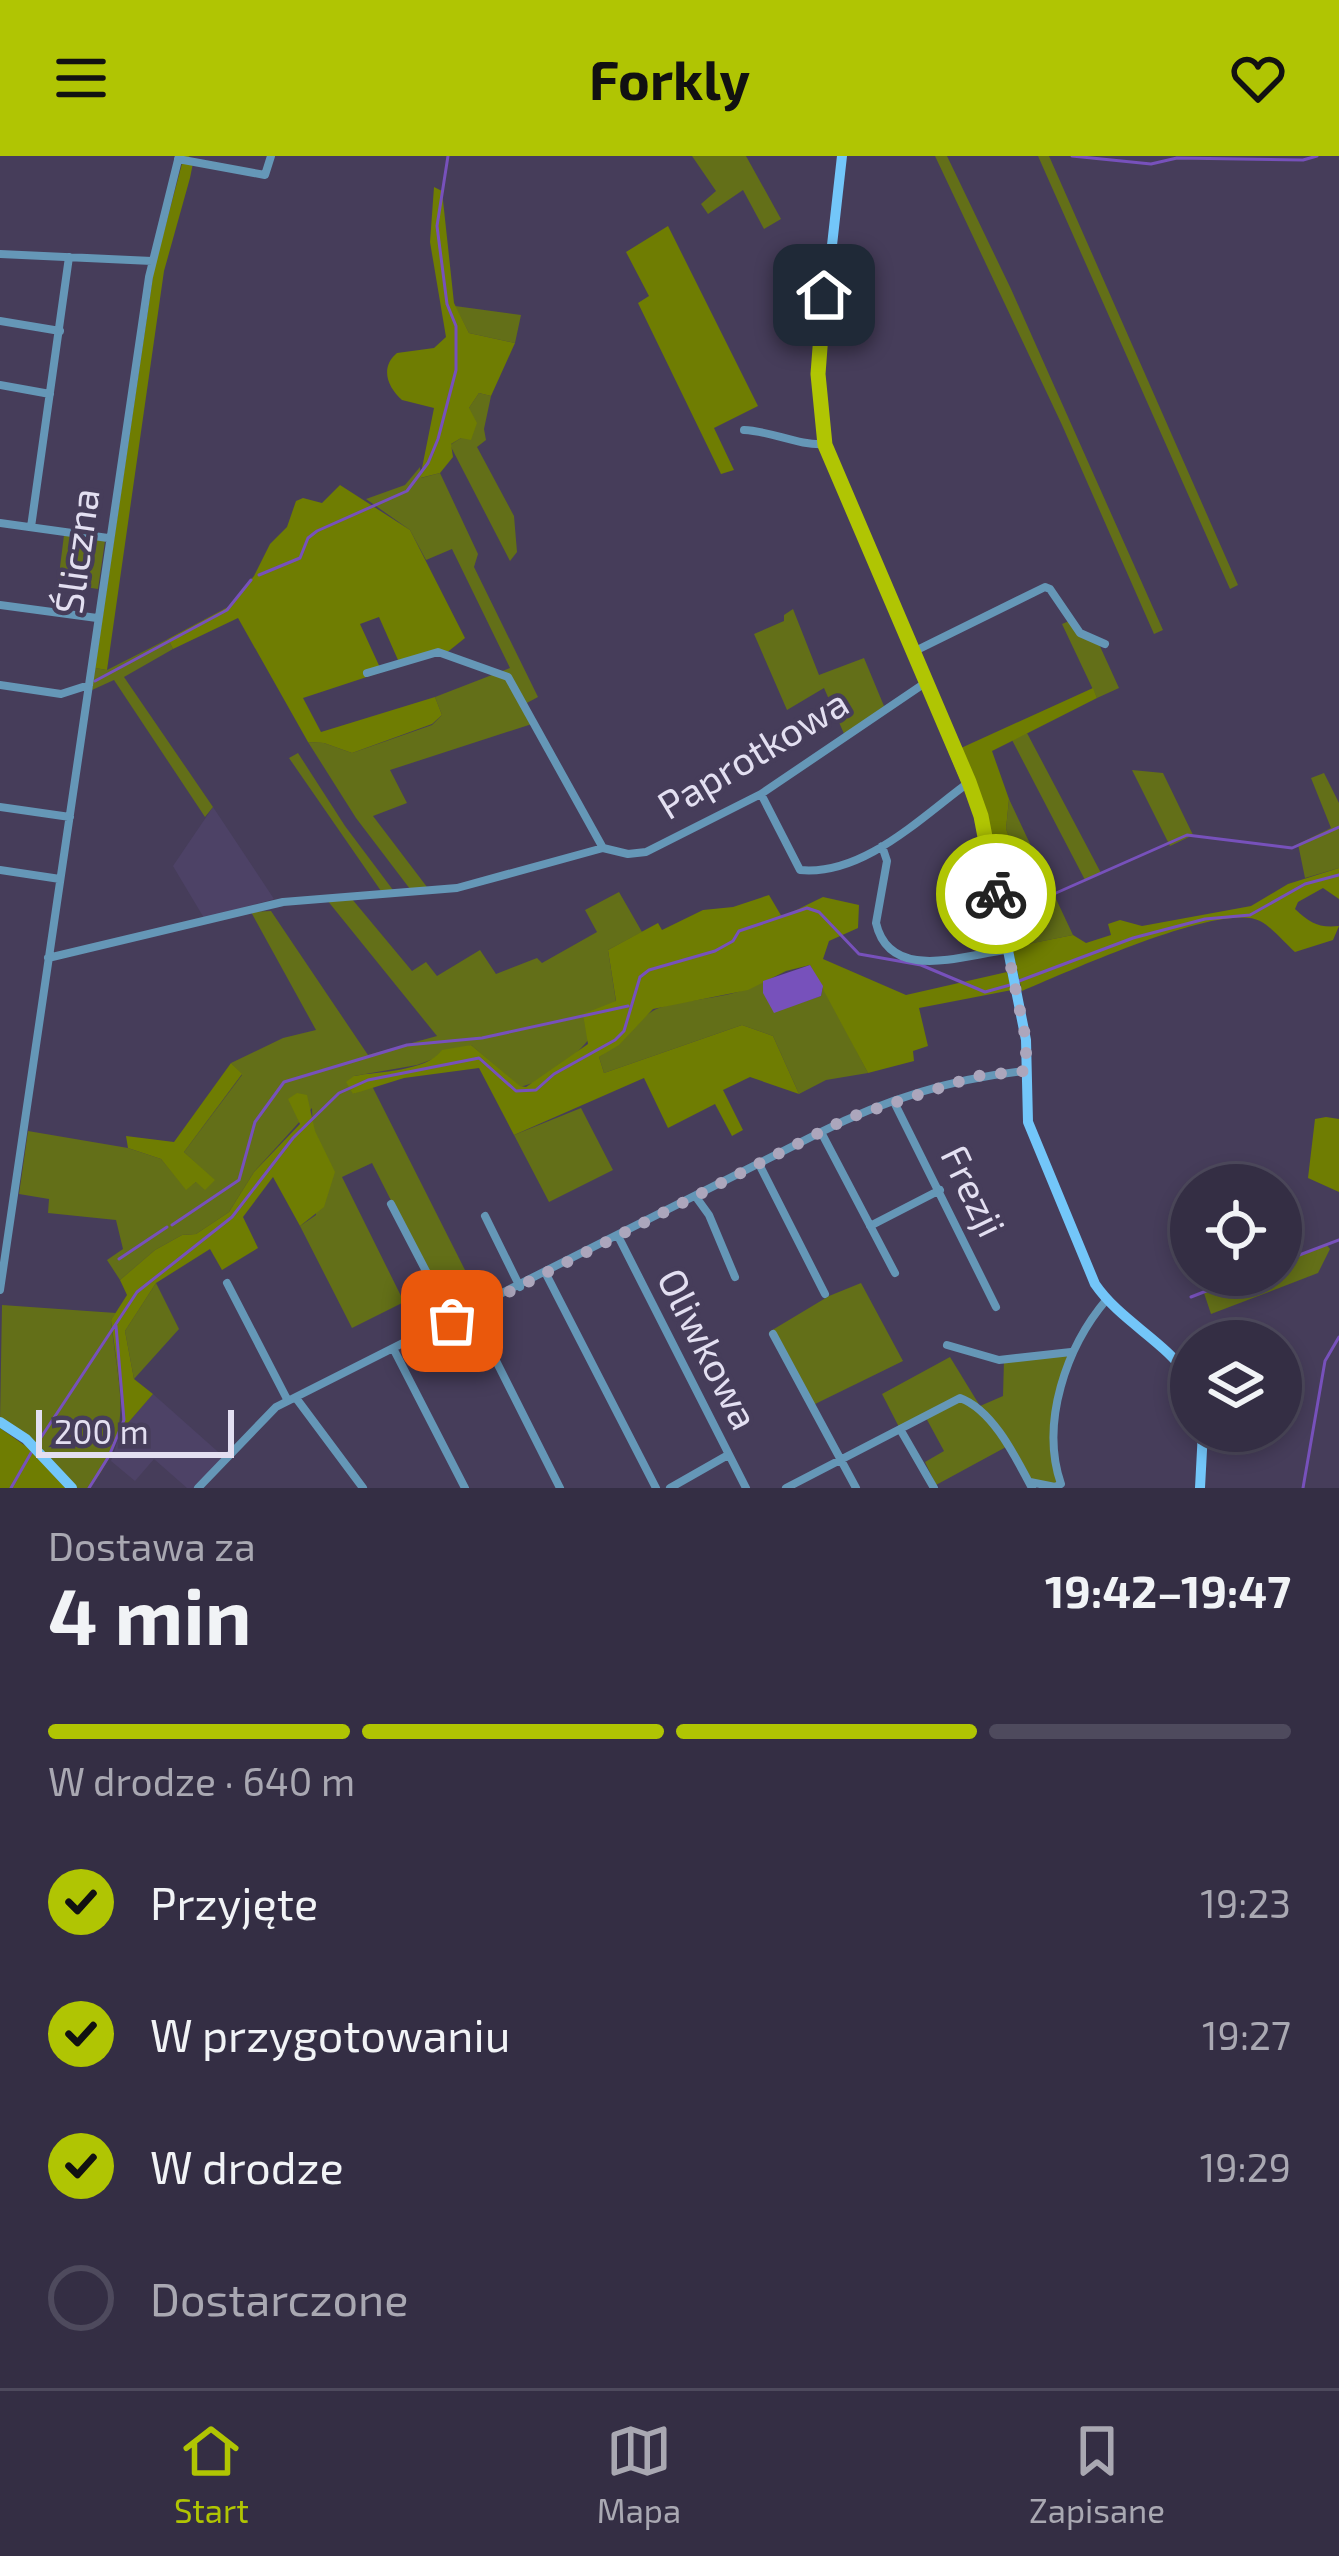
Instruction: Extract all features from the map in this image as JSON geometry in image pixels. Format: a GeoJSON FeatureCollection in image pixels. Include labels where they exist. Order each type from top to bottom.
{"type":"FeatureCollection","features":[{"type":"Feature","properties":{"kind":"main road"},"geometry":{"type":"LineString","coordinates":[[842,156],[818,370],[825,445],[981,816],[1026,1040],[1025,1108],[1033,1141],[1088,1271],[1106,1299],[1170,1353]]}},
{"type":"Feature","properties":{"kind":"main road"},"geometry":{"type":"LineString","coordinates":[[0,1422],[35,1448],[72,1488]]}},
{"type":"Feature","properties":{"kind":"main road"},"geometry":{"type":"LineString","coordinates":[[1200,1488],[1202,1452]]}},
{"type":"Feature","properties":{"kind":"street"},"geometry":{"type":"LineString","coordinates":[[179,158],[265,175],[271,156]]}},
{"type":"Feature","properties":{"kind":"street","name":"Śliczna"},"geometry":{"type":"LineString","coordinates":[[0,1290],[108,538],[152,261],[179,158]]}},
{"type":"Feature","properties":{"kind":"street"},"geometry":{"type":"LineString","coordinates":[[0,254],[152,261]]}},
{"type":"Feature","properties":{"kind":"street"},"geometry":{"type":"LineString","coordinates":[[31,527],[69,257]]}},
{"type":"Feature","properties":{"kind":"street"},"geometry":{"type":"LineString","coordinates":[[0,321],[60,331]]}},
{"type":"Feature","properties":{"kind":"street"},"geometry":{"type":"LineString","coordinates":[[0,385],[50,394]]}},
{"type":"Feature","properties":{"kind":"street"},"geometry":{"type":"LineString","coordinates":[[744,430],[825,445]]}},
{"type":"Feature","properties":{"kind":"street"},"geometry":{"type":"LineString","coordinates":[[0,523],[108,538]]}},
{"type":"Feature","properties":{"kind":"street"},"geometry":{"type":"LineString","coordinates":[[914,652],[1045,587],[1080,633],[1105,644]]}},
{"type":"Feature","properties":{"kind":"street"},"geometry":{"type":"LineString","coordinates":[[0,605],[97,618]]}},
{"type":"Feature","properties":{"kind":"street"},"geometry":{"type":"LineString","coordinates":[[367,673],[438,652],[508,677],[603,848]]}},
{"type":"Feature","properties":{"kind":"street","name":"Paprotkowa"},"geometry":{"type":"LineString","coordinates":[[48,958],[324,896],[457,888],[603,848],[628,854],[646,852],[761,794],[926,682]]}},
{"type":"Feature","properties":{"kind":"street"},"geometry":{"type":"LineString","coordinates":[[0,686],[61,694],[89,685]]}},
{"type":"Feature","properties":{"kind":"street"},"geometry":{"type":"LineString","coordinates":[[761,794],[800,870],[831,869],[882,846],[969,782]]}},
{"type":"Feature","properties":{"kind":"street"},"geometry":{"type":"LineString","coordinates":[[0,807],[70,817]]}},
{"type":"Feature","properties":{"kind":"street"},"geometry":{"type":"LineString","coordinates":[[882,846],[887,861],[876,923],[886,945],[932,962],[1007,950]]}},
{"type":"Feature","properties":{"kind":"street"},"geometry":{"type":"LineString","coordinates":[[0,870],[60,878]]}},
{"type":"Feature","properties":{"kind":"street"},"geometry":{"type":"LineString","coordinates":[[198,1488],[266,1415],[292,1399],[821,1132],[976,1076],[1026,1071]]}},
{"type":"Feature","properties":{"kind":"street","name":"Frezji"},"geometry":{"type":"LineString","coordinates":[[894,1102],[995,1307]]}},
{"type":"Feature","properties":{"kind":"street"},"geometry":{"type":"LineString","coordinates":[[821,1132],[895,1274]]}},
{"type":"Feature","properties":{"kind":"street"},"geometry":{"type":"LineString","coordinates":[[759,1164],[825,1294]]}},
{"type":"Feature","properties":{"kind":"street"},"geometry":{"type":"LineString","coordinates":[[870,1226],[940,1190]]}},
{"type":"Feature","properties":{"kind":"street"},"geometry":{"type":"LineString","coordinates":[[696,1197],[709,1215],[735,1277]]}},
{"type":"Feature","properties":{"kind":"street"},"geometry":{"type":"LineString","coordinates":[[392,1204],[452,1321]]}},
{"type":"Feature","properties":{"kind":"street"},"geometry":{"type":"LineString","coordinates":[[485,1216],[520,1287]]}},
{"type":"Feature","properties":{"kind":"street","name":"Oliwkowa"},"geometry":{"type":"LineString","coordinates":[[618,1236],[746,1488]]}},
{"type":"Feature","properties":{"kind":"street"},"geometry":{"type":"LineString","coordinates":[[546,1274],[656,1488]]}},
{"type":"Feature","properties":{"kind":"street"},"geometry":{"type":"LineString","coordinates":[[227,1283],[292,1399],[363,1488]]}},
{"type":"Feature","properties":{"kind":"street"},"geometry":{"type":"LineString","coordinates":[[786,1488],[960,1398],[993,1425],[1030,1485],[1058,1487],[1052,1449],[1063,1377],[1106,1299]]}},
{"type":"Feature","properties":{"kind":"street"},"geometry":{"type":"LineString","coordinates":[[471,1311],[560,1488]]}},
{"type":"Feature","properties":{"kind":"street"},"geometry":{"type":"LineString","coordinates":[[773,1334],[856,1488]]}},
{"type":"Feature","properties":{"kind":"street"},"geometry":{"type":"LineString","coordinates":[[947,1345],[999,1360],[1073,1352]]}},
{"type":"Feature","properties":{"kind":"street"},"geometry":{"type":"LineString","coordinates":[[394,1350],[466,1488]]}},
{"type":"Feature","properties":{"kind":"street"},"geometry":{"type":"LineString","coordinates":[[900,1429],[934,1488]]}},
{"type":"Feature","properties":{"kind":"street"},"geometry":{"type":"LineString","coordinates":[[670,1488],[728,1455]]}},
{"type":"Feature","properties":{"kind":"shaded area"},"geometry":{"type":"Polygon","coordinates":[[[213,807],[274,899],[204,918],[173,866],[213,807]]]}},
{"type":"Feature","properties":{"kind":"shaded area"},"geometry":{"type":"Polygon","coordinates":[[[810,965],[823,986],[821,996],[774,1013],[763,993],[763,981],[810,965]]]}},
{"type":"Feature","properties":{"kind":"shaded area"},"geometry":{"type":"Polygon","coordinates":[[[153,1394],[225,1458],[198,1488],[187,1488],[154,1459],[135,1481],[111,1461],[121,1431],[153,1394]]]}},
{"type":"Feature","properties":{"kind":"green space"},"geometry":{"type":"Polygon","coordinates":[[[184,156],[193,163],[164,271],[107,670],[95,668],[154,269],[184,156]]]}},
{"type":"Feature","properties":{"kind":"green space"},"geometry":{"type":"Polygon","coordinates":[[[692,156],[746,156],[781,219],[764,229],[743,190],[708,214],[701,204],[716,191],[692,156]]]}},
{"type":"Feature","properties":{"kind":"green space"},"geometry":{"type":"Polygon","coordinates":[[[935,156],[947,156],[1011,289],[1163,630],[1154,634],[935,156]]]}},
{"type":"Feature","properties":{"kind":"green space"},"geometry":{"type":"Polygon","coordinates":[[[1038,156],[1049,156],[1238,585],[1230,589],[1038,156]]]}},
{"type":"Feature","properties":{"kind":"green space"},"geometry":{"type":"Polygon","coordinates":[[[434,187],[442,191],[454,303],[469,333],[515,343],[491,396],[479,393],[469,408],[477,423],[471,440],[461,438],[451,444],[453,457],[440,473],[420,478],[434,408],[402,400],[392,389],[387,371],[397,353],[434,348],[446,337],[430,242],[434,187]]]}},
{"type":"Feature","properties":{"kind":"green space"},"geometry":{"type":"Polygon","coordinates":[[[668,226],[758,406],[714,428],[734,470],[721,474],[638,303],[649,296],[626,252],[668,226]]]}},
{"type":"Feature","properties":{"kind":"green space"},"geometry":{"type":"Polygon","coordinates":[[[455,306],[521,315],[515,343],[469,333],[455,306]]]}},
{"type":"Feature","properties":{"kind":"green space"},"geometry":{"type":"Polygon","coordinates":[[[479,393],[491,396],[486,440],[477,447],[514,516],[517,552],[510,561],[450,445],[461,438],[469,408],[479,393]]]}},
{"type":"Feature","properties":{"kind":"green space"},"geometry":{"type":"Polygon","coordinates":[[[420,467],[421,478],[440,473],[478,554],[474,567],[538,697],[525,704],[535,723],[390,770],[407,803],[373,816],[427,887],[410,889],[356,818],[308,742],[352,753],[432,725],[442,715],[435,697],[510,668],[452,549],[426,560],[410,530],[366,499],[405,485],[420,467]]]}},
{"type":"Feature","properties":{"kind":"green space"},"geometry":{"type":"Polygon","coordinates":[[[340,485],[410,530],[465,638],[445,654],[398,660],[379,617],[360,624],[382,672],[303,698],[321,732],[435,697],[442,715],[432,724],[352,753],[308,742],[238,618],[173,649],[168,639],[228,607],[287,527],[296,501],[322,503],[340,485]]]}},
{"type":"Feature","properties":{"kind":"green space"},"geometry":{"type":"Polygon","coordinates":[[[64,535],[105,541],[98,589],[58,583],[64,535]]]}},
{"type":"Feature","properties":{"kind":"green space"},"geometry":{"type":"Polygon","coordinates":[[[793,609],[819,675],[864,658],[884,706],[845,736],[824,688],[787,710],[754,634],[784,621],[793,609]]]}},
{"type":"Feature","properties":{"kind":"green space"},"geometry":{"type":"Polygon","coordinates":[[[1069,621],[1098,642],[1119,688],[1097,698],[1062,624],[1069,621]]]}},
{"type":"Feature","properties":{"kind":"green space"},"geometry":{"type":"Polygon","coordinates":[[[168,639],[173,649],[124,677],[213,807],[205,817],[114,680],[92,690],[95,668],[107,670],[168,639]]]}},
{"type":"Feature","properties":{"kind":"green space"},"geometry":{"type":"Polygon","coordinates":[[[1093,688],[1097,698],[992,751],[1009,799],[1006,829],[1023,870],[1028,944],[1073,935],[1086,943],[1111,935],[1108,924],[1120,920],[1142,926],[1251,906],[1288,884],[1339,868],[1339,899],[1323,888],[1298,902],[1295,909],[1315,924],[1339,926],[1333,940],[1295,952],[1260,921],[1213,921],[1143,942],[1022,991],[974,780],[961,748],[1093,688]]]}},
{"type":"Feature","properties":{"kind":"green space"},"geometry":{"type":"Polygon","coordinates":[[[1027,733],[1101,873],[1085,880],[1012,740],[1027,733]]]}},
{"type":"Feature","properties":{"kind":"green space"},"geometry":{"type":"Polygon","coordinates":[[[298,753],[393,890],[381,891],[289,758],[298,753]]]}},
{"type":"Feature","properties":{"kind":"green space"},"geometry":{"type":"Polygon","coordinates":[[[1132,770],[1163,773],[1193,835],[1170,846],[1132,770]]]}},
{"type":"Feature","properties":{"kind":"green space"},"geometry":{"type":"Polygon","coordinates":[[[1324,773],[1339,803],[1339,868],[1305,878],[1298,844],[1331,828],[1311,778],[1324,773]]]}},
{"type":"Feature","properties":{"kind":"green space"},"geometry":{"type":"Polygon","coordinates":[[[1009,799],[1073,935],[1028,944],[1020,862],[1006,829],[1009,799]]]}},
{"type":"Feature","properties":{"kind":"green space"},"geometry":{"type":"Polygon","coordinates":[[[619,892],[642,932],[608,950],[616,1002],[563,1065],[520,1087],[471,1045],[417,1065],[354,1076],[353,1094],[372,1086],[465,1270],[434,1285],[372,1163],[342,1177],[404,1302],[352,1328],[300,1226],[316,1215],[312,1108],[254,1172],[229,1212],[196,1234],[182,1235],[155,1250],[120,1280],[107,1260],[123,1249],[116,1220],[48,1213],[49,1199],[19,1194],[28,1131],[128,1148],[161,1159],[186,1189],[196,1182],[214,1180],[184,1152],[242,1075],[231,1063],[283,1038],[316,1030],[251,912],[271,911],[368,1055],[437,1036],[327,900],[352,899],[412,971],[426,962],[437,976],[480,950],[496,974],[537,958],[542,963],[597,932],[585,910],[619,892]]]}},
{"type":"Feature","properties":{"kind":"green space"},"geometry":{"type":"Polygon","coordinates":[[[769,895],[782,917],[823,897],[859,905],[858,928],[829,941],[823,959],[906,995],[1007,972],[1012,990],[919,1008],[928,1046],[913,1051],[914,1061],[868,1073],[810,965],[748,990],[653,1009],[619,1045],[599,1057],[604,1073],[742,1025],[773,1036],[799,1094],[750,1077],[723,1090],[743,1130],[732,1136],[715,1104],[668,1128],[644,1078],[514,1135],[479,1068],[404,1078],[353,1094],[346,1082],[354,1076],[414,1067],[442,1050],[471,1045],[526,1087],[588,1044],[583,1014],[616,1001],[608,950],[658,923],[662,930],[703,910],[733,907],[769,895]]]}},
{"type":"Feature","properties":{"kind":"green space"},"geometry":{"type":"Polygon","coordinates":[[[763,981],[763,993],[800,1003],[821,996],[823,986],[868,1073],[826,1080],[799,1094],[773,1036],[742,1025],[604,1073],[599,1057],[653,1011],[738,992],[763,981]]]}},
{"type":"Feature","properties":{"kind":"green space"},"geometry":{"type":"Polygon","coordinates":[[[231,1063],[242,1074],[184,1152],[215,1180],[205,1190],[196,1182],[186,1190],[161,1159],[128,1148],[126,1136],[174,1142],[231,1063]]]}},
{"type":"Feature","properties":{"kind":"green space"},"geometry":{"type":"Polygon","coordinates":[[[297,1093],[307,1095],[315,1131],[335,1172],[324,1207],[300,1226],[273,1177],[243,1217],[258,1248],[222,1270],[210,1249],[156,1283],[125,1331],[134,1379],[153,1394],[121,1431],[123,1409],[111,1320],[127,1295],[120,1280],[155,1250],[182,1235],[196,1234],[229,1212],[254,1172],[300,1124],[288,1099],[297,1093]]]}},
{"type":"Feature","properties":{"kind":"green space"},"geometry":{"type":"Polygon","coordinates":[[[581,1108],[613,1170],[549,1202],[514,1135],[581,1108]]]}},
{"type":"Feature","properties":{"kind":"green space"},"geometry":{"type":"Polygon","coordinates":[[[1315,1119],[1339,1119],[1339,1192],[1308,1178],[1315,1119]]]}},
{"type":"Feature","properties":{"kind":"green space"},"geometry":{"type":"Polygon","coordinates":[[[1326,1244],[1330,1249],[1318,1273],[1302,1279],[1302,1254],[1326,1244]]]}},
{"type":"Feature","properties":{"kind":"green space"},"geometry":{"type":"Polygon","coordinates":[[[156,1283],[179,1329],[134,1379],[125,1331],[156,1283]]]}},
{"type":"Feature","properties":{"kind":"green space"},"geometry":{"type":"Polygon","coordinates":[[[861,1283],[903,1361],[809,1407],[769,1332],[861,1283]]]}},
{"type":"Feature","properties":{"kind":"green space"},"geometry":{"type":"Polygon","coordinates":[[[1205,1296],[1258,1296],[1211,1314],[1205,1296]]]}},
{"type":"Feature","properties":{"kind":"green space"},"geometry":{"type":"Polygon","coordinates":[[[2,1305],[116,1313],[111,1320],[120,1388],[119,1427],[114,1446],[90,1488],[72,1488],[0,1421],[2,1305]]]}},
{"type":"Feature","properties":{"kind":"green space"},"geometry":{"type":"Polygon","coordinates":[[[1073,1352],[1056,1417],[1061,1484],[1029,1482],[1006,1447],[936,1485],[925,1462],[944,1451],[925,1416],[900,1429],[882,1394],[950,1357],[980,1406],[1003,1396],[1004,1360],[1073,1352]]]}},
{"type":"Feature","properties":{"kind":"green space"},"geometry":{"type":"Polygon","coordinates":[[[0,1428],[27,1447],[66,1488],[0,1488],[0,1428]]]}},
{"type":"Feature","properties":{"kind":"waterway"},"geometry":{"type":"LineString","coordinates":[[259,575],[300,558],[308,538],[317,531],[407,491],[428,463],[456,370],[456,326],[447,304],[437,226],[448,156]]}},
{"type":"Feature","properties":{"kind":"waterway"},"geometry":{"type":"LineString","coordinates":[[1072,156],[1151,164],[1177,158],[1303,160],[1317,156]]}},
{"type":"Feature","properties":{"kind":"waterway"},"geometry":{"type":"LineString","coordinates":[[95,681],[227,610],[251,580]]}},
{"type":"Feature","properties":{"kind":"waterway"},"geometry":{"type":"LineString","coordinates":[[1056,893],[1187,835],[1292,848],[1339,827]]}},
{"type":"Feature","properties":{"kind":"waterway"},"geometry":{"type":"LineString","coordinates":[[1019,981],[1133,938],[1205,919],[1250,915],[1305,884],[1339,875]]}},
{"type":"Feature","properties":{"kind":"waterway"},"geometry":{"type":"LineString","coordinates":[[36,1445],[137,1292],[232,1217],[293,1138],[339,1093],[368,1080],[479,1058],[516,1091],[536,1090],[624,1031],[640,977],[649,970],[715,951],[733,941],[739,931],[807,908],[819,912],[859,954],[921,965],[985,992],[1010,985]]}},
{"type":"Feature","properties":{"kind":"waterway"},"geometry":{"type":"LineString","coordinates":[[172,1225],[239,1180],[255,1122],[284,1082],[407,1045],[482,1038],[628,1006]]}},
{"type":"Feature","properties":{"kind":"waterway"},"geometry":{"type":"LineString","coordinates":[[119,1259],[167,1227]]}},
{"type":"Feature","properties":{"kind":"waterway"},"geometry":{"type":"LineString","coordinates":[[1302,1254],[1339,1240]]}},
{"type":"Feature","properties":{"kind":"waterway"},"geometry":{"type":"LineString","coordinates":[[89,1488],[124,1420],[116,1326]]}},
{"type":"Feature","properties":{"kind":"waterway"},"geometry":{"type":"LineString","coordinates":[[1303,1488],[1325,1361],[1339,1337]]}},
{"type":"Feature","properties":{"kind":"waterway"},"geometry":{"type":"LineString","coordinates":[[11,1488],[31,1453]]}},
{"type":"Feature","properties":{"kind":"way so far"},"geometry":{"type":"LineString","coordinates":[[452,1321],[848,1118],[976,1076],[1026,1071],[1026,1040],[996,894]]}},
{"type":"Feature","properties":{"kind":"route"},"geometry":{"type":"LineString","coordinates":[[824,295],[818,374],[825,445],[969,782],[981,816],[996,894]]}}]}
